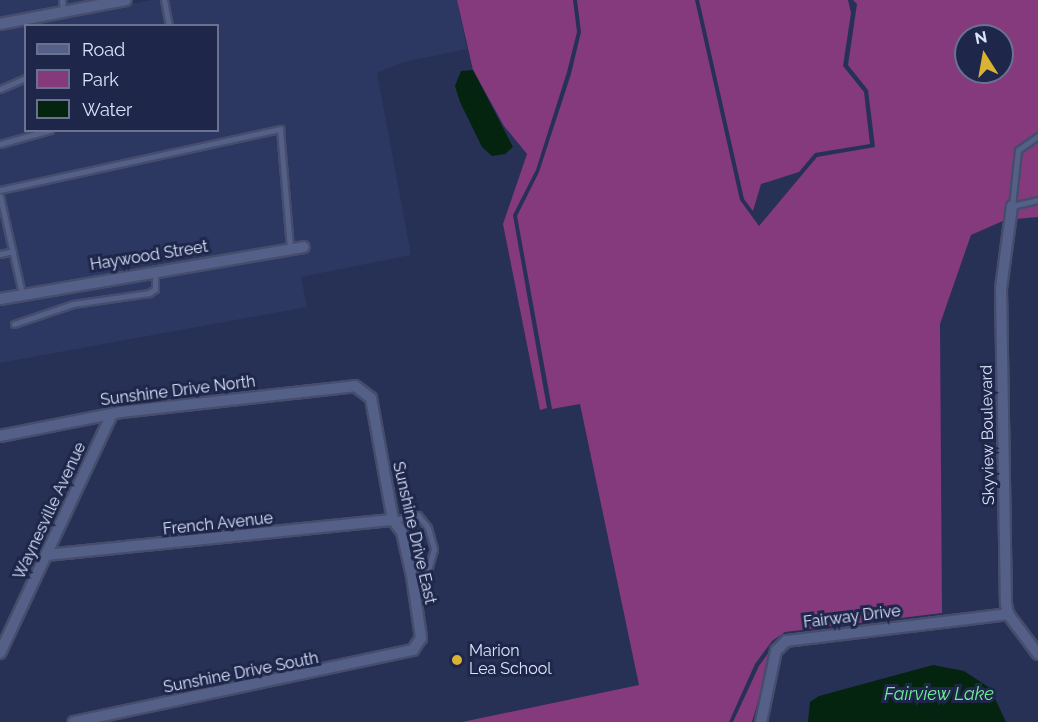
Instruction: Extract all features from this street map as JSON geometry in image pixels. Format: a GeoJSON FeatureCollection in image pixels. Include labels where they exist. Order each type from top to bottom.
{"type":"FeatureCollection","features":[{"type":"Feature","properties":{"kind":"street"},"geometry":{"type":"LineString","coordinates":[[0,24],[126,0]]}},
{"type":"Feature","properties":{"kind":"street","name":"Skyview Boulevard"},"geometry":{"type":"LineString","coordinates":[[1008,614],[1000,288],[1012,206]]}},
{"type":"Feature","properties":{"kind":"street","name":"Haywood Street"},"geometry":{"type":"LineString","coordinates":[[0,299],[304,247]]}},
{"type":"Feature","properties":{"kind":"street","name":"Sunshine Drive North"},"geometry":{"type":"LineString","coordinates":[[0,436],[112,414],[362,387]]}},
{"type":"Feature","properties":{"kind":"street","name":"Sunshine Drive East"},"geometry":{"type":"LineString","coordinates":[[362,387],[371,398],[393,520],[402,532],[413,582],[421,638],[413,650]]}},
{"type":"Feature","properties":{"kind":"street","name":"Waynesville Avenue"},"geometry":{"type":"LineString","coordinates":[[0,653],[112,414]]}},
{"type":"Feature","properties":{"kind":"street","name":"French Avenue"},"geometry":{"type":"LineString","coordinates":[[46,555],[393,520]]}},
{"type":"Feature","properties":{"kind":"street"},"geometry":{"type":"LineString","coordinates":[[1008,614],[1038,654]]}},
{"type":"Feature","properties":{"kind":"street","name":"Fairway Drive"},"geometry":{"type":"LineString","coordinates":[[761,722],[776,651],[786,641],[1008,614]]}},
{"type":"Feature","properties":{"kind":"street","name":"Sunshine Drive South"},"geometry":{"type":"LineString","coordinates":[[74,722],[413,650]]}},
{"type":"Feature","properties":{"kind":"lane"},"geometry":{"type":"LineString","coordinates":[[62,0],[63,12]]}},
{"type":"Feature","properties":{"kind":"lane"},"geometry":{"type":"LineString","coordinates":[[164,0],[170,24]]}},
{"type":"Feature","properties":{"kind":"lane"},"geometry":{"type":"LineString","coordinates":[[0,89],[24,79]]}},
{"type":"Feature","properties":{"kind":"lane"},"geometry":{"type":"LineString","coordinates":[[0,190],[280,129],[290,249]]}},
{"type":"Feature","properties":{"kind":"lane"},"geometry":{"type":"LineString","coordinates":[[0,144],[43,132]]}},
{"type":"Feature","properties":{"kind":"lane"},"geometry":{"type":"LineString","coordinates":[[1038,136],[1018,150],[1012,206],[1038,200]]}},
{"type":"Feature","properties":{"kind":"lane"},"geometry":{"type":"LineString","coordinates":[[0,196],[22,294]]}},
{"type":"Feature","properties":{"kind":"lane"},"geometry":{"type":"LineString","coordinates":[[0,254],[13,251]]}},
{"type":"Feature","properties":{"kind":"lane"},"geometry":{"type":"LineString","coordinates":[[14,324],[73,304],[149,293],[155,289],[155,271]]}},
{"type":"Feature","properties":{"kind":"lane"},"geometry":{"type":"LineString","coordinates":[[393,520],[418,515],[428,528],[434,549],[429,567],[413,582]]}},
{"type":"Feature","properties":{"kind":"shaded area"},"geometry":{"type":"Polygon","coordinates":[[[0,0],[99,0],[0,18],[0,0]]]}},
{"type":"Feature","properties":{"kind":"shaded area"},"geometry":{"type":"Polygon","coordinates":[[[152,0],[457,0],[467,49],[404,62],[377,73],[411,255],[301,277],[307,307],[0,363],[0,305],[309,251],[308,241],[0,294],[0,29],[24,24],[24,132],[219,132],[219,24],[26,24],[152,0]]]}},
{"type":"Feature","properties":{"kind":"green space"},"geometry":{"type":"Polygon","coordinates":[[[457,0],[573,0],[577,32],[567,72],[536,170],[513,215],[547,408],[540,410],[503,224],[527,154],[504,126],[473,70],[457,0]]]}},
{"type":"Feature","properties":{"kind":"green space"},"geometry":{"type":"Polygon","coordinates":[[[577,0],[695,0],[740,200],[759,226],[817,157],[875,147],[868,90],[848,65],[857,4],[853,0],[1038,0],[1038,217],[1005,220],[971,235],[940,324],[942,613],[785,632],[772,641],[755,664],[729,722],[462,722],[639,685],[580,404],[552,409],[517,216],[539,172],[571,74],[581,32],[577,0]]]}},
{"type":"Feature","properties":{"kind":"green space"},"geometry":{"type":"Polygon","coordinates":[[[699,0],[848,0],[851,13],[843,66],[864,92],[870,144],[815,153],[799,172],[761,184],[753,211],[744,199],[699,0]]]}},
{"type":"Feature","properties":{"kind":"green space"},"geometry":{"type":"Polygon","coordinates":[[[774,645],[752,722],[733,722],[759,666],[774,645]]]}},
{"type":"Feature","properties":{"kind":"water"},"geometry":{"type":"Polygon","coordinates":[[[473,70],[513,147],[505,154],[492,156],[482,147],[460,102],[455,86],[461,71],[473,70]]]}},
{"type":"Feature","properties":{"kind":"water","name":"Fairview Lake"},"geometry":{"type":"Polygon","coordinates":[[[933,665],[964,671],[990,688],[1006,722],[808,722],[810,702],[819,696],[933,665]]]}},
{"type":"Feature","properties":{"kind":"place","name":"Marion Lea School"},"geometry":{"type":"Point","coordinates":[457,660]}}]}
